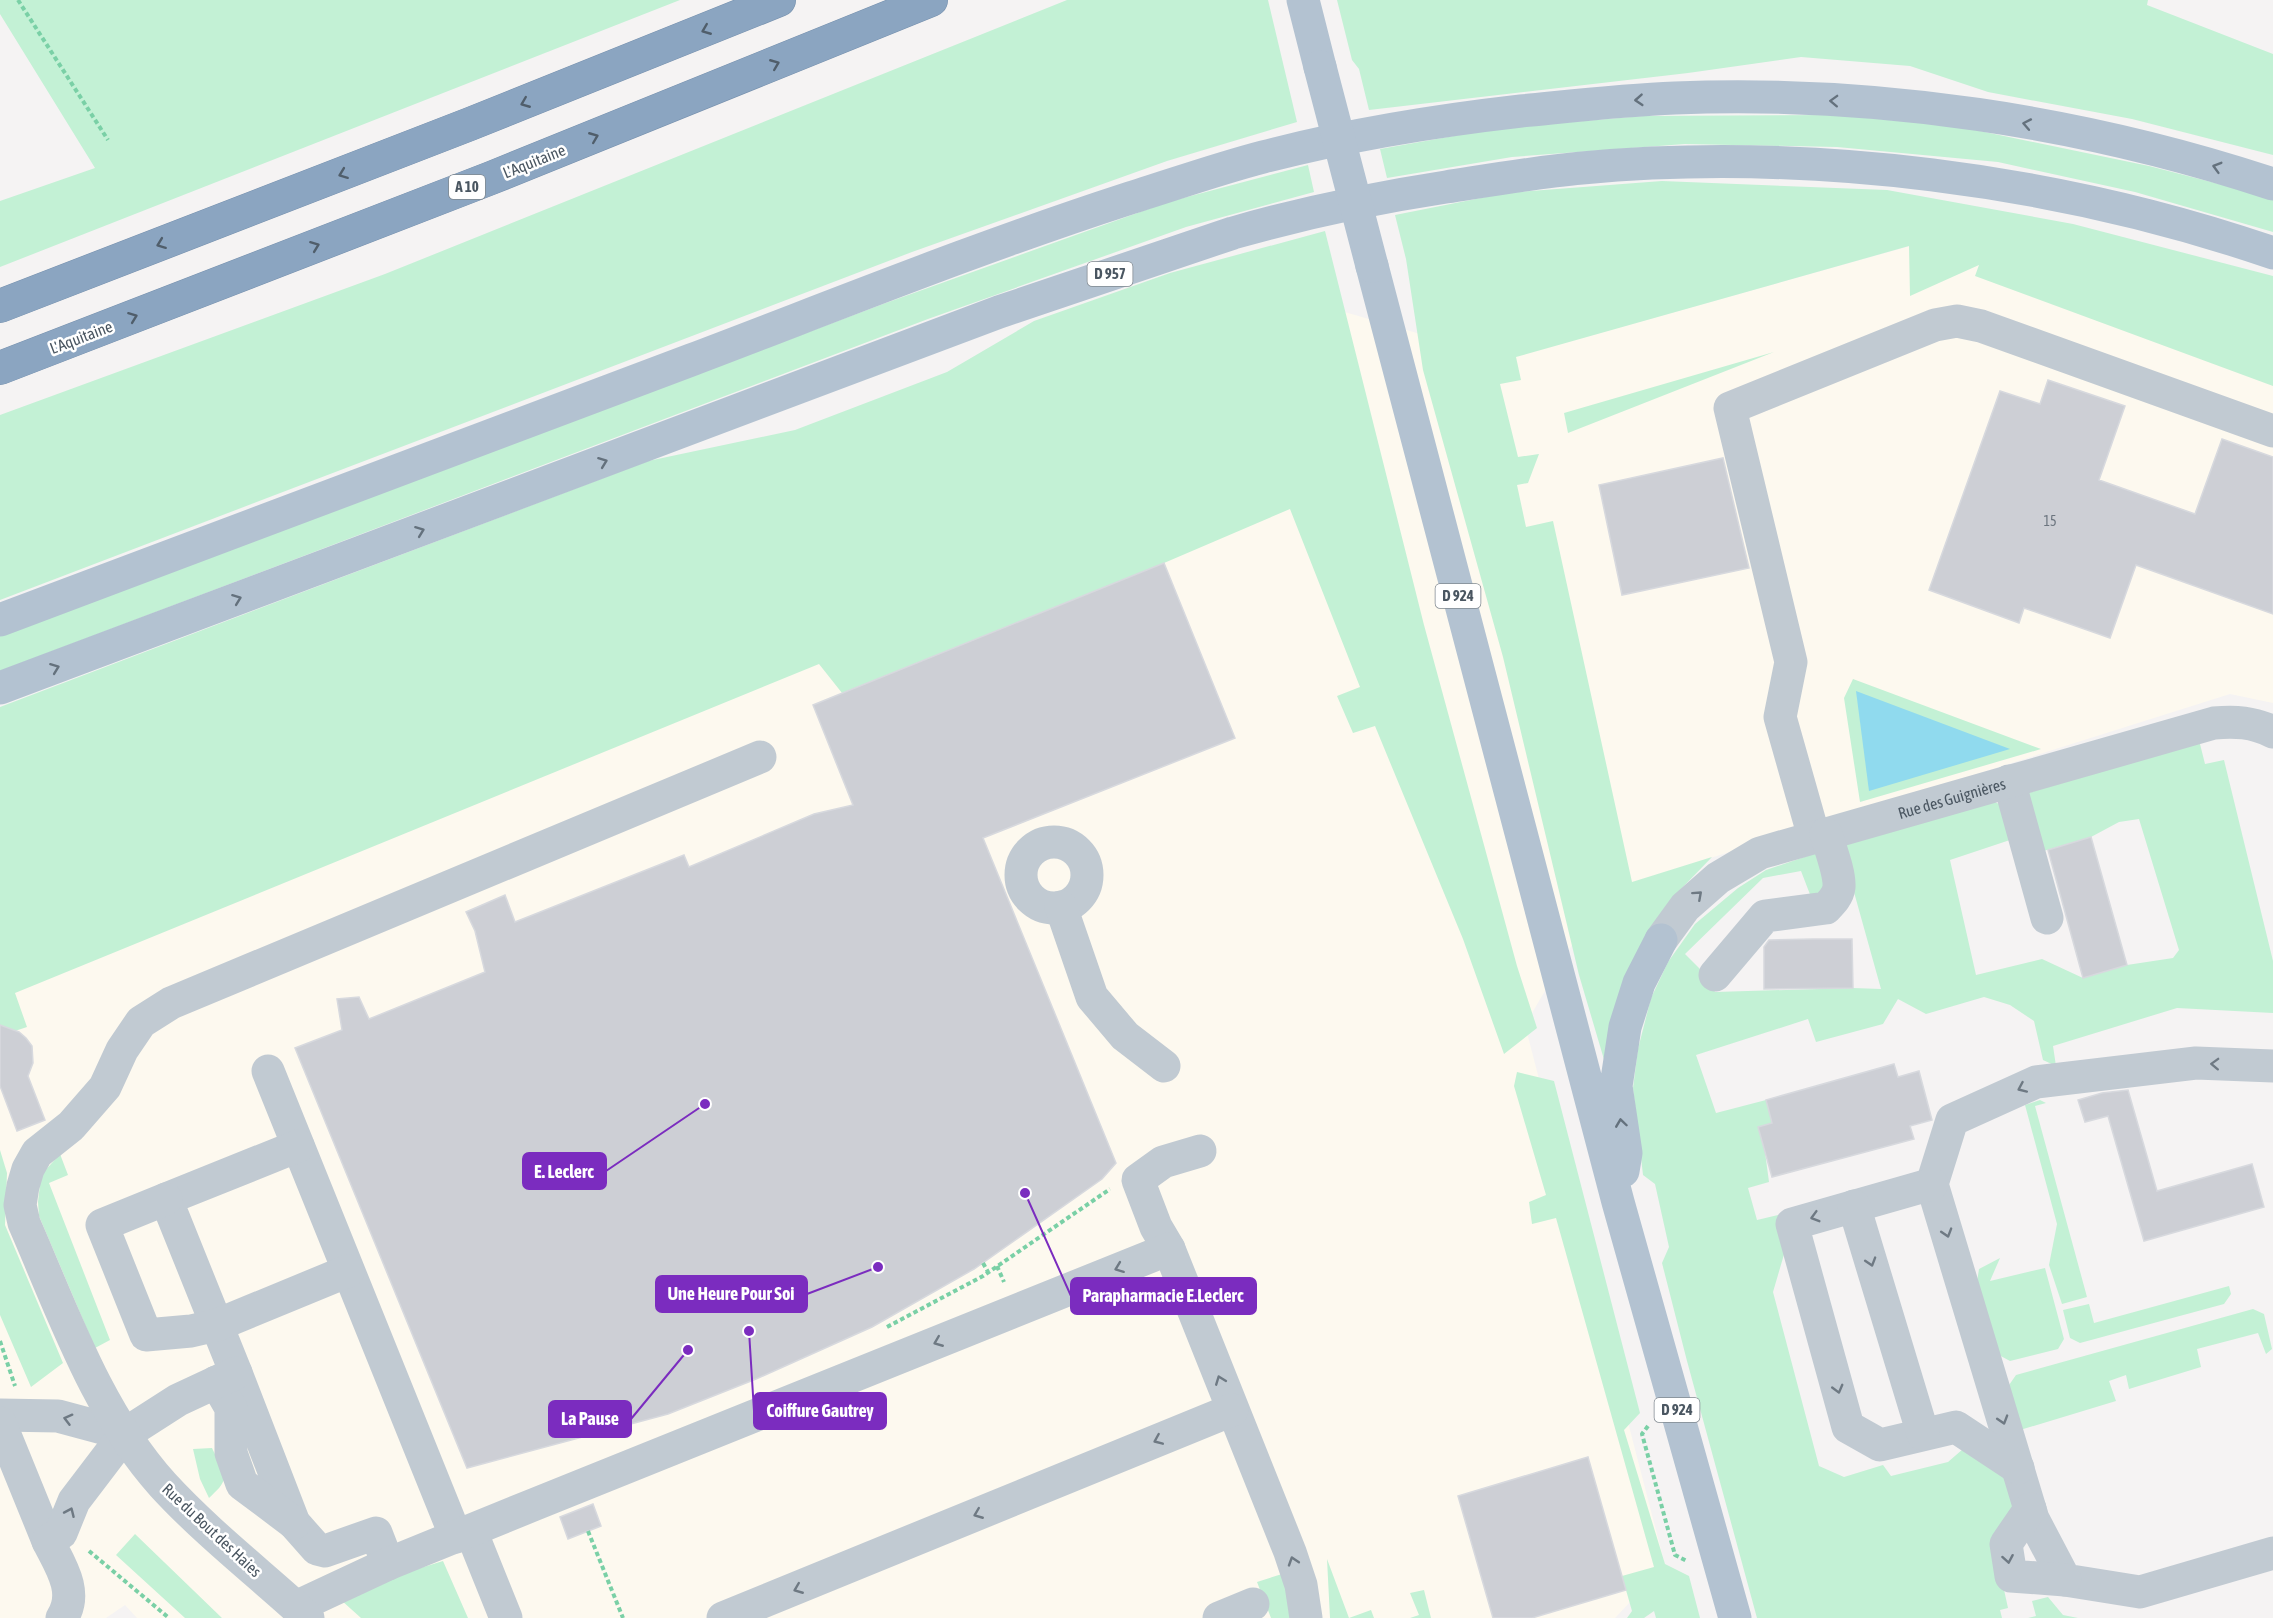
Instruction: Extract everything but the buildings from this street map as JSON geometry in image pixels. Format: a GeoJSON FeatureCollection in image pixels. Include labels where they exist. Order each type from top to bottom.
{"type":"FeatureCollection","features":[{"type":"Feature","properties":{"kind":"highway"},"geometry":{"type":"LineString","coordinates":[[0,306],[470,124],[779,0]]}},
{"type":"Feature","properties":{"kind":"highway","name":"L'Aquitaine"},"geometry":{"type":"LineString","coordinates":[[0,368],[502,173],[931,0]]}},
{"type":"Feature","properties":{"kind":"main road","name":"D 924"},"geometry":{"type":"LineString","coordinates":[[1303,0],[1618,1202],[1735,1618]]}},
{"type":"Feature","properties":{"kind":"main road"},"geometry":{"type":"LineString","coordinates":[[0,620],[978,249],[1225,168],[1374,131],[1572,105],[1674,98],[1745,97],[1853,102],[1975,115],[2089,136],[2140,146],[2273,184]]}},
{"type":"Feature","properties":{"kind":"main road","name":"D 957"},"geometry":{"type":"LineString","coordinates":[[0,688],[999,312],[1233,233],[1291,217],[1390,196],[1583,168],[1747,163],[1848,167],[2003,185],[2079,200],[2131,211],[2273,253]]}},
{"type":"Feature","properties":{"kind":"main road"},"geometry":{"type":"LineString","coordinates":[[1618,1202],[1626,1154],[1616,1086],[1625,1027],[1639,983],[1661,940]]}},
{"type":"Feature","properties":{"kind":"street"},"geometry":{"type":"LineString","coordinates":[[1715,975],[1765,916],[1826,908],[1839,889],[1780,717],[1791,662],[1730,408],[1935,326],[1957,321],[1981,326],[2273,431]]}},
{"type":"Feature","properties":{"kind":"street","name":"Rue des Guignières"},"geometry":{"type":"LineString","coordinates":[[1661,940],[1685,907],[1718,878],[1760,853],[2214,723],[2236,721],[2261,726],[2273,732]]}},
{"type":"Feature","properties":{"kind":"street","name":"Rue du Bout des Haies"},"geometry":{"type":"LineString","coordinates":[[302,1612],[163,1484],[124,1434],[90,1373],[24,1223],[20,1205],[28,1169],[37,1153],[71,1126],[105,1087],[122,1050],[141,1022],[171,1003],[760,757]]}},
{"type":"Feature","properties":{"kind":"street"},"geometry":{"type":"LineString","coordinates":[[2009,781],[2047,918]]}},
{"type":"Feature","properties":{"kind":"street"},"geometry":{"type":"LineString","coordinates":[[1061,908],[1092,997],[1125,1036],[1164,1066]]}},
{"type":"Feature","properties":{"kind":"street"},"geometry":{"type":"LineString","coordinates":[[2065,1580],[2033,1519],[1932,1184],[1952,1120],[2036,1082],[2196,1063],[2273,1066]]}},
{"type":"Feature","properties":{"kind":"street"},"geometry":{"type":"LineString","coordinates":[[268,1071],[348,1271],[463,1534],[506,1618]]}},
{"type":"Feature","properties":{"kind":"street"},"geometry":{"type":"LineString","coordinates":[[298,1146],[102,1225],[146,1335],[191,1331],[218,1325],[348,1271]]}},
{"type":"Feature","properties":{"kind":"street"},"geometry":{"type":"LineString","coordinates":[[1200,1151],[1163,1161],[1138,1180],[1156,1227],[1169,1249],[1290,1552],[1301,1584],[1306,1618]]}},
{"type":"Feature","properties":{"kind":"street"},"geometry":{"type":"LineString","coordinates":[[1932,1184],[1792,1224],[1848,1427],[1880,1445],[1956,1427],[2018,1468]]}},
{"type":"Feature","properties":{"kind":"street"},"geometry":{"type":"LineString","coordinates":[[166,1199],[218,1325],[226,1377],[294,1523],[316,1549],[325,1551],[376,1533],[388,1564]]}},
{"type":"Feature","properties":{"kind":"street"},"geometry":{"type":"LineString","coordinates":[[1854,1206],[1923,1434]]}},
{"type":"Feature","properties":{"kind":"street"},"geometry":{"type":"LineString","coordinates":[[302,1612],[388,1564],[1169,1249]]}},
{"type":"Feature","properties":{"kind":"street"},"geometry":{"type":"LineString","coordinates":[[54,1537],[74,1501],[124,1434],[178,1400],[226,1377]]}},
{"type":"Feature","properties":{"kind":"street"},"geometry":{"type":"LineString","coordinates":[[723,1618],[1232,1410]]}},
{"type":"Feature","properties":{"kind":"street"},"geometry":{"type":"LineString","coordinates":[[62,1618],[67,1610],[70,1594],[66,1576],[54,1537],[7,1418],[58,1416],[124,1434]]}},
{"type":"Feature","properties":{"kind":"street"},"geometry":{"type":"LineString","coordinates":[[2030,1509],[2006,1544],[2011,1576],[2065,1580],[2140,1592],[2273,1553]]}},
{"type":"Feature","properties":{"kind":"street"},"geometry":{"type":"LineString","coordinates":[[1219,1618],[1253,1604]]}},
{"type":"Feature","properties":{"kind":"path"},"geometry":{"type":"LineString","coordinates":[[18,0],[108,140]]}},
{"type":"Feature","properties":{"kind":"path"},"geometry":{"type":"LineString","coordinates":[[881,1330],[988,1272],[1113,1186]]}},
{"type":"Feature","properties":{"kind":"path"},"geometry":{"type":"LineString","coordinates":[[983,1263],[988,1272]]}},
{"type":"Feature","properties":{"kind":"path"},"geometry":{"type":"LineString","coordinates":[[0,1341],[13,1378],[7,1418]]}},
{"type":"Feature","properties":{"kind":"path"},"geometry":{"type":"LineString","coordinates":[[588,1531],[622,1618]]}},
{"type":"Feature","properties":{"kind":"path"},"geometry":{"type":"LineString","coordinates":[[54,1537],[94,1555],[169,1618]]}},
{"type":"Feature","properties":{"kind":"shaded area"},"geometry":{"type":"Polygon","coordinates":[[[1921,243],[2273,370],[2273,703],[2230,694],[1603,892],[1525,1025],[1665,1565],[1615,1618],[137,1618],[125,1605],[106,1618],[0,1618],[0,810],[1255,286],[1506,359],[1921,243]]]}},
{"type":"Feature","properties":{"kind":"green space"},"geometry":{"type":"Polygon","coordinates":[[[0,0],[680,0],[0,267],[0,201],[95,168],[0,14],[0,0]]]}},
{"type":"Feature","properties":{"kind":"green space"},"geometry":{"type":"Polygon","coordinates":[[[1067,0],[1268,0],[1297,122],[1167,161],[912,252],[0,600],[0,415],[385,274],[1067,0]]]}},
{"type":"Feature","properties":{"kind":"green space"},"geometry":{"type":"Polygon","coordinates":[[[1337,0],[2148,0],[2147,5],[2273,54],[2273,155],[2132,119],[1988,92],[1910,66],[1801,57],[1688,73],[1369,110],[1359,69],[1352,60],[1337,0]]]}},
{"type":"Feature","properties":{"kind":"green space"},"geometry":{"type":"Polygon","coordinates":[[[1835,115],[1956,126],[2149,166],[2258,194],[2273,199],[2273,232],[2135,192],[1998,162],[1837,147],[1685,144],[1512,157],[1387,178],[1380,149],[1499,128],[1643,116],[1835,115]]]}},
{"type":"Feature","properties":{"kind":"green space"},"geometry":{"type":"Polygon","coordinates":[[[1308,165],[1314,192],[1186,227],[928,319],[0,671],[0,636],[883,304],[1168,202],[1308,165]]]}},
{"type":"Feature","properties":{"kind":"green space"},"geometry":{"type":"Polygon","coordinates":[[[1662,181],[1887,190],[2073,224],[2273,276],[2273,386],[1975,276],[1979,265],[1910,296],[1909,246],[1516,357],[1521,380],[1500,384],[1518,457],[1539,454],[1528,483],[1517,485],[1526,527],[1553,521],[1632,882],[1712,857],[1681,889],[1608,1073],[1579,975],[1503,657],[1423,370],[1406,259],[1395,215],[1506,193],[1662,181]]]}},
{"type":"Feature","properties":{"kind":"green space"},"geometry":{"type":"Polygon","coordinates":[[[1325,231],[1424,625],[1517,966],[1537,1028],[1504,1054],[1463,939],[1375,726],[1353,733],[1337,696],[1360,687],[1290,509],[1164,563],[842,693],[819,664],[15,993],[27,1027],[0,1036],[0,707],[648,461],[795,430],[947,372],[1034,321],[1170,273],[1325,231]]]}},
{"type":"Feature","properties":{"kind":"green space"},"geometry":{"type":"Polygon","coordinates":[[[1774,352],[1568,433],[1564,413],[1774,352]]]}},
{"type":"Feature","properties":{"kind":"green space"},"geometry":{"type":"Polygon","coordinates":[[[1853,679],[2041,749],[1860,802],[1844,698],[1853,679]]]}},
{"type":"Feature","properties":{"kind":"green space"},"geometry":{"type":"Polygon","coordinates":[[[2199,740],[2205,764],[2224,760],[2273,961],[2273,1013],[2177,1008],[2053,1046],[2056,1066],[2043,1060],[2034,1021],[2010,1005],[1984,997],[1926,1014],[1898,999],[1883,1024],[1816,1042],[1808,1019],[1696,1055],[1716,1113],[1766,1100],[1772,1123],[1758,1127],[1765,1152],[1769,1182],[1748,1188],[1757,1220],[1778,1215],[1785,1251],[1773,1292],[1819,1466],[1844,1477],[1883,1465],[1891,1476],[1948,1462],[1963,1449],[2007,1473],[2017,1503],[1994,1544],[2008,1608],[2000,1610],[2002,1618],[1757,1618],[1662,1263],[1669,1247],[1655,1184],[1643,1175],[1633,1088],[1638,1049],[1651,998],[1668,962],[1695,924],[1738,888],[1766,870],[1822,851],[1826,883],[1818,896],[1811,897],[1801,871],[1763,878],[1685,954],[1701,970],[1715,992],[1881,989],[1840,842],[1989,799],[1999,804],[2010,840],[1950,860],[1976,975],[2042,959],[2083,978],[2127,965],[2173,958],[2179,950],[2139,819],[2119,822],[2091,837],[2040,852],[2025,794],[2199,740]]]}},
{"type":"Feature","properties":{"kind":"green space"},"geometry":{"type":"Polygon","coordinates":[[[1517,1072],[1554,1081],[1640,1413],[1624,1430],[1665,1564],[1689,1576],[1700,1618],[1656,1618],[1654,1611],[1644,1618],[1627,1618],[1632,1611],[1622,1576],[1654,1567],[1556,1218],[1532,1224],[1529,1202],[1546,1195],[1514,1086],[1517,1072]]]}},
{"type":"Feature","properties":{"kind":"green space"},"geometry":{"type":"Polygon","coordinates":[[[2040,1100],[2046,1103],[2035,1106],[2087,1297],[2062,1304],[2049,1265],[2057,1224],[2025,1105],[2040,1100]]]}},
{"type":"Feature","properties":{"kind":"green space"},"geometry":{"type":"Polygon","coordinates":[[[0,1150],[7,1173],[5,1225],[63,1363],[31,1387],[0,1315],[0,1150]]]}},
{"type":"Feature","properties":{"kind":"green space"},"geometry":{"type":"Polygon","coordinates":[[[60,1154],[68,1175],[49,1183],[110,1340],[95,1348],[39,1216],[41,1175],[60,1154]]]}},
{"type":"Feature","properties":{"kind":"green space"},"geometry":{"type":"Polygon","coordinates":[[[2000,1258],[1990,1281],[2045,1268],[2064,1339],[2058,1349],[2010,1361],[1997,1354],[1977,1282],[1979,1269],[2000,1258]]]}},
{"type":"Feature","properties":{"kind":"green space"},"geometry":{"type":"Polygon","coordinates":[[[2229,1286],[2231,1294],[2224,1304],[2080,1343],[2070,1338],[2063,1310],[2089,1304],[2094,1323],[2229,1286]]]}},
{"type":"Feature","properties":{"kind":"green space"},"geometry":{"type":"Polygon","coordinates":[[[2253,1309],[2264,1314],[2272,1349],[2266,1354],[2258,1333],[2197,1349],[2201,1367],[2129,1389],[2126,1375],[2109,1381],[2116,1401],[2020,1430],[2007,1388],[2016,1375],[2253,1309]]]}},
{"type":"Feature","properties":{"kind":"green space"},"geometry":{"type":"Polygon","coordinates":[[[212,1448],[225,1475],[221,1485],[209,1498],[200,1479],[193,1449],[212,1448]]]}},
{"type":"Feature","properties":{"kind":"green space"},"geometry":{"type":"Polygon","coordinates":[[[135,1534],[222,1618],[185,1618],[116,1555],[135,1534]]]}},
{"type":"Feature","properties":{"kind":"green space"},"geometry":{"type":"Polygon","coordinates":[[[1327,1559],[1349,1618],[1330,1618],[1327,1559]]]}},
{"type":"Feature","properties":{"kind":"green space"},"geometry":{"type":"Polygon","coordinates":[[[443,1561],[468,1618],[361,1618],[341,1600],[401,1574],[443,1561]]]}},
{"type":"Feature","properties":{"kind":"green space"},"geometry":{"type":"Polygon","coordinates":[[[1282,1574],[1293,1618],[1271,1618],[1257,1582],[1282,1574]]]}},
{"type":"Feature","properties":{"kind":"green space"},"geometry":{"type":"Polygon","coordinates":[[[1424,1590],[1431,1618],[1410,1618],[1419,1615],[1410,1593],[1424,1590]]]}},
{"type":"Feature","properties":{"kind":"green space"},"geometry":{"type":"Polygon","coordinates":[[[2048,1597],[2063,1615],[2078,1618],[2028,1618],[2036,1616],[2032,1601],[2048,1597]]]}},
{"type":"Feature","properties":{"kind":"green space"},"geometry":{"type":"Polygon","coordinates":[[[1371,1610],[1374,1618],[1349,1618],[1371,1610]]]}},
{"type":"Feature","properties":{"kind":"water"},"geometry":{"type":"Polygon","coordinates":[[[1856,691],[2010,749],[1869,791],[1856,691]]]}},
{"type":"Feature","properties":{"kind":"place","name":"E. Leclerc"},"geometry":{"type":"Point","coordinates":[705,1104]}},
{"type":"Feature","properties":{"kind":"place","name":"Parapharmacie E.Leclerc"},"geometry":{"type":"Point","coordinates":[1025,1193]}},
{"type":"Feature","properties":{"kind":"place","name":"Une Heure Pour Soi"},"geometry":{"type":"Point","coordinates":[878,1267]}},
{"type":"Feature","properties":{"kind":"place","name":"Coiffure Gautrey"},"geometry":{"type":"Point","coordinates":[749,1331]}},
{"type":"Feature","properties":{"kind":"place","name":"La Pause"},"geometry":{"type":"Point","coordinates":[688,1350]}}]}
